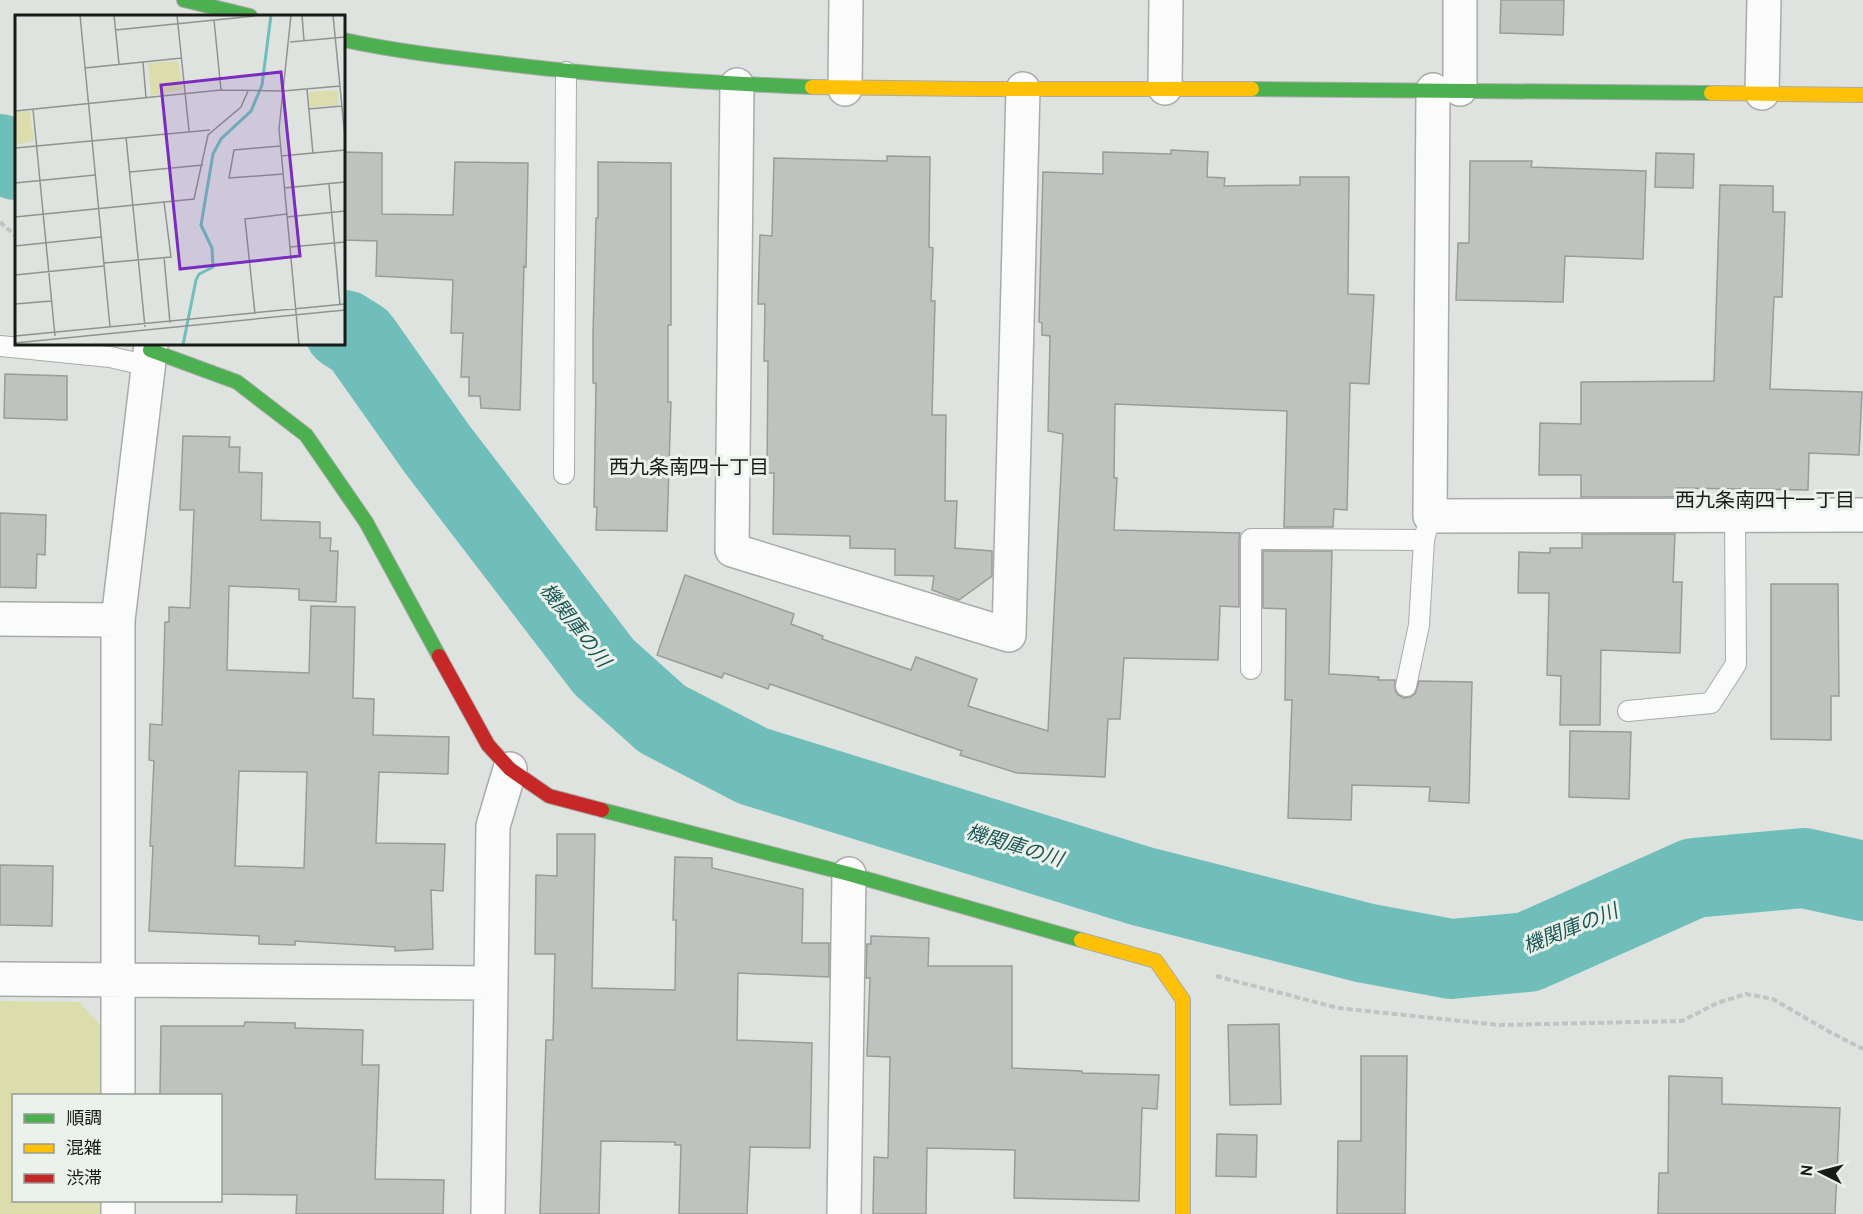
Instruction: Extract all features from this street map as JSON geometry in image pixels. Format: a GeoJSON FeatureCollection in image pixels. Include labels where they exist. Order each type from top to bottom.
{"type":"FeatureCollection","features":[{"type":"Feature","properties":{"kind":"street"},"geometry":{"type":"LineString","coordinates":[[845,89],[846,0]]}},
{"type":"Feature","properties":{"kind":"street"},"geometry":{"type":"LineString","coordinates":[[1165,88],[1166,0]]}},
{"type":"Feature","properties":{"kind":"street"},"geometry":{"type":"LineString","coordinates":[[1460,0],[1446,90],[1427,528],[1735,515],[1863,515]]}},
{"type":"Feature","properties":{"kind":"street"},"geometry":{"type":"LineString","coordinates":[[1762,93],[1764,0]]}},
{"type":"Feature","properties":{"kind":"street"},"geometry":{"type":"LineString","coordinates":[[190,5],[245,15]]}},
{"type":"Feature","properties":{"kind":"street"},"geometry":{"type":"LineString","coordinates":[[345,40],[381,49],[566,72],[737,86],[845,89],[1165,88],[1863,95]]}},
{"type":"Feature","properties":{"kind":"street"},"geometry":{"type":"LineString","coordinates":[[737,86],[732,550],[1010,635],[1023,89]]}},
{"type":"Feature","properties":{"kind":"street"},"geometry":{"type":"LineString","coordinates":[[118,1094],[118,620],[150,353],[237,382],[306,435],[366,522],[488,745],[510,769],[549,796],[849,874],[1156,961],[1184,1000],[1183,1214]]}},
{"type":"Feature","properties":{"kind":"street"},"geometry":{"type":"LineString","coordinates":[[0,619],[118,620]]}},
{"type":"Feature","properties":{"kind":"street"},"geometry":{"type":"LineString","coordinates":[[488,1214],[493,826],[510,769]]}},
{"type":"Feature","properties":{"kind":"street"},"geometry":{"type":"LineString","coordinates":[[844,1214],[849,874]]}},
{"type":"Feature","properties":{"kind":"street"},"geometry":{"type":"LineString","coordinates":[[0,979],[490,983]]}},
{"type":"Feature","properties":{"kind":"lane"},"geometry":{"type":"LineString","coordinates":[[564,474],[566,72]]}},
{"type":"Feature","properties":{"kind":"lane"},"geometry":{"type":"LineString","coordinates":[[0,346],[110,357],[150,353]]}},
{"type":"Feature","properties":{"kind":"lane"},"geometry":{"type":"LineString","coordinates":[[1628,711],[1711,703],[1736,664],[1735,515]]}},
{"type":"Feature","properties":{"kind":"lane"},"geometry":{"type":"LineString","coordinates":[[1251,669],[1251,539],[1427,528],[1419,625],[1406,686]]}},
{"type":"Feature","properties":{"kind":"path"},"geometry":{"type":"LineString","coordinates":[[0,222],[15,235]]}},
{"type":"Feature","properties":{"kind":"path"},"geometry":{"type":"LineString","coordinates":[[1156,961],[1338,1008],[1499,1025],[1682,1021],[1717,1003],[1746,994],[1773,999],[1863,1049]]}},
{"type":"Feature","properties":{"kind":"green space"},"geometry":{"type":"Polygon","coordinates":[[[0,1001],[79,1002],[107,1032],[107,1094],[12,1094],[12,1202],[107,1202],[107,1214],[0,1214],[0,1001]]]}},
{"type":"Feature","properties":{"kind":"building"},"geometry":{"type":"Polygon","coordinates":[[[1501,0],[1564,0],[1563,35],[1500,33],[1501,0]]]}},
{"type":"Feature","properties":{"kind":"building"},"geometry":{"type":"Polygon","coordinates":[[[1171,150],[1208,152],[1207,177],[1225,178],[1224,186],[1300,185],[1300,177],[1349,177],[1348,294],[1374,295],[1369,384],[1350,383],[1347,510],[1334,509],[1333,527],[1284,527],[1287,411],[1115,404],[1114,478],[1117,478],[1114,530],[1240,533],[1239,607],[1220,606],[1218,660],[1124,658],[1120,719],[1108,719],[1105,777],[1017,773],[960,755],[962,751],[770,684],[768,689],[724,673],[722,678],[657,655],[685,575],[794,614],[791,624],[823,636],[822,639],[911,670],[916,657],[977,679],[968,706],[1048,731],[1063,434],[1048,431],[1050,336],[1042,335],[1042,323],[1039,322],[1043,172],[1103,174],[1103,152],[1171,154],[1171,150]]]}},
{"type":"Feature","properties":{"kind":"building"},"geometry":{"type":"Polygon","coordinates":[[[345,152],[382,153],[382,214],[453,215],[455,162],[528,163],[520,410],[481,408],[480,396],[469,396],[469,377],[461,377],[463,333],[451,333],[453,280],[376,276],[377,241],[345,240],[345,152]]]}},
{"type":"Feature","properties":{"kind":"building"},"geometry":{"type":"Polygon","coordinates":[[[1656,153],[1694,154],[1693,188],[1655,187],[1656,153]]]}},
{"type":"Feature","properties":{"kind":"building"},"geometry":{"type":"Polygon","coordinates":[[[887,156],[930,157],[929,247],[933,248],[931,301],[935,301],[932,415],[946,415],[945,501],[957,501],[955,548],[992,551],[992,576],[959,600],[932,590],[934,576],[895,575],[895,549],[850,548],[850,536],[773,534],[774,473],[767,473],[768,361],[764,361],[765,304],[758,304],[760,235],[772,236],[774,158],[887,161],[887,156]]]}},
{"type":"Feature","properties":{"kind":"building"},"geometry":{"type":"Polygon","coordinates":[[[1470,161],[1532,161],[1531,167],[1646,171],[1643,259],[1565,256],[1563,302],[1456,300],[1458,243],[1469,243],[1470,161]]]}},
{"type":"Feature","properties":{"kind":"building"},"geometry":{"type":"Polygon","coordinates":[[[598,162],[671,163],[671,325],[668,325],[668,402],[671,402],[667,531],[596,530],[597,507],[594,507],[596,383],[593,383],[593,334],[598,162]]]}},
{"type":"Feature","properties":{"kind":"building"},"geometry":{"type":"Polygon","coordinates":[[[1720,185],[1773,186],[1773,212],[1785,212],[1782,297],[1774,297],[1770,389],[1862,392],[1859,455],[1809,453],[1808,490],[1677,488],[1677,497],[1581,497],[1581,475],[1539,475],[1540,423],[1581,424],[1581,382],[1714,381],[1720,185]]]}},
{"type":"Feature","properties":{"kind":"building"},"geometry":{"type":"Polygon","coordinates":[[[5,374],[67,376],[67,420],[4,418],[5,374]]]}},
{"type":"Feature","properties":{"kind":"building"},"geometry":{"type":"Polygon","coordinates":[[[183,436],[230,437],[229,447],[240,447],[239,472],[262,473],[261,520],[320,522],[320,538],[331,538],[330,551],[338,551],[336,602],[299,600],[299,589],[229,586],[227,670],[309,673],[311,606],[355,607],[353,698],[374,699],[373,735],[449,737],[448,774],[379,772],[376,843],[445,844],[443,891],[431,890],[433,949],[395,951],[395,947],[295,941],[295,945],[259,944],[259,936],[149,931],[154,761],[149,760],[150,724],[162,725],[165,622],[169,622],[169,607],[190,608],[194,510],[180,510],[183,436]],[[239,771],[235,866],[304,868],[307,772],[239,771]]]}},
{"type":"Feature","properties":{"kind":"building"},"geometry":{"type":"Polygon","coordinates":[[[0,513],[46,515],[45,555],[37,554],[36,588],[0,587],[0,513]]]}},
{"type":"Feature","properties":{"kind":"building"},"geometry":{"type":"Polygon","coordinates":[[[1582,534],[1675,534],[1673,582],[1682,582],[1680,653],[1601,650],[1600,725],[1560,725],[1561,676],[1547,675],[1549,593],[1518,593],[1519,552],[1550,553],[1550,548],[1582,548],[1582,534]]]}},
{"type":"Feature","properties":{"kind":"building"},"geometry":{"type":"Polygon","coordinates":[[[1263,551],[1332,551],[1329,674],[1395,680],[1395,690],[1404,698],[1415,694],[1419,681],[1472,682],[1469,803],[1429,801],[1430,787],[1352,785],[1351,820],[1288,818],[1292,700],[1285,700],[1286,609],[1263,608],[1263,551]]]}},
{"type":"Feature","properties":{"kind":"building"},"geometry":{"type":"Polygon","coordinates":[[[1771,584],[1838,584],[1839,696],[1831,696],[1831,740],[1771,739],[1771,584]]]}},
{"type":"Feature","properties":{"kind":"building"},"geometry":{"type":"Polygon","coordinates":[[[1570,731],[1631,732],[1629,799],[1569,797],[1570,731]]]}},
{"type":"Feature","properties":{"kind":"building"},"geometry":{"type":"Polygon","coordinates":[[[557,834],[595,834],[592,988],[675,990],[676,920],[673,920],[675,857],[712,858],[712,868],[803,889],[802,943],[829,943],[829,977],[738,973],[737,1040],[812,1043],[810,1148],[750,1147],[747,1214],[679,1214],[681,1145],[675,1145],[675,1142],[601,1141],[599,1214],[540,1214],[546,1040],[553,1040],[555,954],[535,954],[536,875],[557,876],[557,834]]]}},
{"type":"Feature","properties":{"kind":"building"},"geometry":{"type":"Polygon","coordinates":[[[0,865],[53,866],[52,926],[0,925],[0,865]]]}},
{"type":"Feature","properties":{"kind":"building"},"geometry":{"type":"Polygon","coordinates":[[[871,936],[929,938],[928,966],[1012,966],[1012,1068],[1159,1075],[1157,1109],[1142,1108],[1139,1201],[1014,1198],[1015,1150],[927,1148],[926,1214],[873,1214],[874,1157],[888,1158],[890,1057],[867,1056],[870,978],[866,978],[867,944],[871,944],[871,936]]]}},
{"type":"Feature","properties":{"kind":"building"},"geometry":{"type":"Polygon","coordinates":[[[245,1022],[295,1023],[295,1028],[363,1030],[362,1065],[379,1065],[375,1179],[444,1180],[443,1214],[296,1214],[297,1195],[222,1194],[222,1094],[160,1094],[161,1026],[244,1026],[245,1022]]]}},
{"type":"Feature","properties":{"kind":"building"},"geometry":{"type":"Polygon","coordinates":[[[1279,1024],[1281,1104],[1230,1105],[1228,1025],[1279,1024]]]}},
{"type":"Feature","properties":{"kind":"building"},"geometry":{"type":"Polygon","coordinates":[[[1361,1056],[1407,1056],[1405,1214],[1337,1214],[1338,1141],[1361,1141],[1361,1056]]]}},
{"type":"Feature","properties":{"kind":"building"},"geometry":{"type":"Polygon","coordinates":[[[1669,1076],[1722,1078],[1722,1104],[1840,1108],[1835,1214],[1658,1214],[1659,1173],[1668,1173],[1669,1076]]]}},
{"type":"Feature","properties":{"kind":"building"},"geometry":{"type":"Polygon","coordinates":[[[1217,1134],[1257,1135],[1256,1177],[1216,1176],[1217,1134]]]}},
{"type":"Feature","properties":{"kind":"waterway","name":"機関庫の川"},"geometry":{"type":"LineString","coordinates":[[0,154],[15,160]]}},
{"type":"Feature","properties":{"kind":"waterway","name":"機関庫の川"},"geometry":{"type":"LineString","coordinates":[[345,331],[360,340],[437,449],[604,667],[662,719],[753,766],[1141,886],[1365,943],[1451,959],[1528,952],[1694,878],[1804,868],[1863,881]]}},
{"type":"Feature","properties":{"kind":"traffic: fast"},"geometry":{"type":"LineString","coordinates":[[184,0],[246,15]]}},
{"type":"Feature","properties":{"kind":"traffic: fast"},"geometry":{"type":"LineString","coordinates":[[345,40],[479,61],[576,72],[812,87]]}},
{"type":"Feature","properties":{"kind":"traffic: fast"},"geometry":{"type":"LineString","coordinates":[[1252,89],[1711,93]]}},
{"type":"Feature","properties":{"kind":"traffic: fast"},"geometry":{"type":"LineString","coordinates":[[150,350],[237,382],[306,435],[366,522],[439,656]]}},
{"type":"Feature","properties":{"kind":"traffic: fast"},"geometry":{"type":"LineString","coordinates":[[602,810],[849,874],[1081,940]]}},
{"type":"Feature","properties":{"kind":"traffic: slow"},"geometry":{"type":"LineString","coordinates":[[812,87],[1252,89]]}},
{"type":"Feature","properties":{"kind":"traffic: slow"},"geometry":{"type":"LineString","coordinates":[[1711,93],[1863,95]]}},
{"type":"Feature","properties":{"kind":"traffic: slow"},"geometry":{"type":"LineString","coordinates":[[1081,940],[1156,961],[1183,1000],[1183,1214]]}},
{"type":"Feature","properties":{"kind":"traffic: jam"},"geometry":{"type":"LineString","coordinates":[[439,656],[488,745],[510,769],[549,796],[602,810]]}},
{"type":"Feature","properties":{"kind":"district","name":"西九条南四十丁目"},"geometry":{"type":"Point","coordinates":[689,469]}},
{"type":"Feature","properties":{"kind":"district","name":"西九条南四十一丁目"},"geometry":{"type":"Point","coordinates":[1765,502]}}]}
